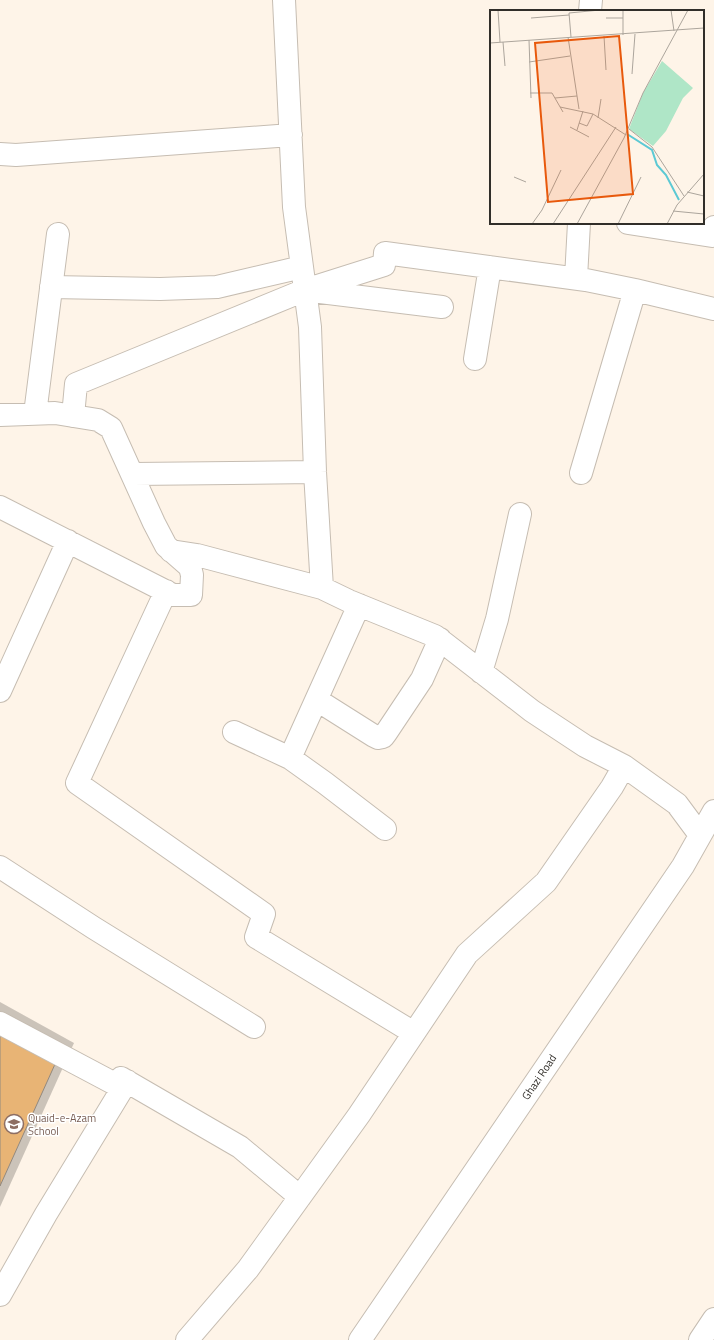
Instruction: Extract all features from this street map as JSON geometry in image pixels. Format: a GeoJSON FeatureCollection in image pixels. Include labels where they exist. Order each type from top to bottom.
{"type":"FeatureCollection","features":[{"type":"Feature","properties":{"kind":"street"},"geometry":{"type":"LineString","coordinates":[[284,0],[294,207],[310,327],[315,472],[322,588]]}},
{"type":"Feature","properties":{"kind":"street"},"geometry":{"type":"LineString","coordinates":[[590,10],[591,0]]}},
{"type":"Feature","properties":{"kind":"street"},"geometry":{"type":"LineString","coordinates":[[0,154],[16,156],[290,135]]}},
{"type":"Feature","properties":{"kind":"street"},"geometry":{"type":"LineString","coordinates":[[576,278],[579,224]]}},
{"type":"Feature","properties":{"kind":"street"},"geometry":{"type":"LineString","coordinates":[[634,224],[712,236],[714,227]]}},
{"type":"Feature","properties":{"kind":"street"},"geometry":{"type":"LineString","coordinates":[[35,414],[58,234]]}},
{"type":"Feature","properties":{"kind":"street"},"geometry":{"type":"LineString","coordinates":[[73,416],[76,384],[305,290],[384,265],[385,253],[576,278],[635,290],[714,309]]}},
{"type":"Feature","properties":{"kind":"street"},"geometry":{"type":"LineString","coordinates":[[51,287],[160,289],[217,287],[302,267]]}},
{"type":"Feature","properties":{"kind":"street"},"geometry":{"type":"LineString","coordinates":[[475,359],[490,267]]}},
{"type":"Feature","properties":{"kind":"street"},"geometry":{"type":"LineString","coordinates":[[305,290],[442,307]]}},
{"type":"Feature","properties":{"kind":"street"},"geometry":{"type":"LineString","coordinates":[[581,473],[635,290]]}},
{"type":"Feature","properties":{"kind":"street"},"geometry":{"type":"LineString","coordinates":[[0,415],[55,413],[98,420],[111,428],[166,546],[190,567],[192,575],[191,595],[173,595],[68,541],[2,512]]}},
{"type":"Feature","properties":{"kind":"street"},"geometry":{"type":"LineString","coordinates":[[132,474],[315,472]]}},
{"type":"Feature","properties":{"kind":"street"},"geometry":{"type":"LineString","coordinates":[[481,672],[497,620],[520,514]]}},
{"type":"Feature","properties":{"kind":"street"},"geometry":{"type":"LineString","coordinates":[[0,691],[68,541]]}},
{"type":"Feature","properties":{"kind":"street"},"geometry":{"type":"LineString","coordinates":[[170,551],[197,555],[322,588],[435,636],[539,715],[586,746],[624,766],[706,824]]}},
{"type":"Feature","properties":{"kind":"street"},"geometry":{"type":"LineString","coordinates":[[166,591],[77,783],[264,914],[256,937],[414,1033]]}},
{"type":"Feature","properties":{"kind":"street"},"geometry":{"type":"LineString","coordinates":[[290,758],[359,605]]}},
{"type":"Feature","properties":{"kind":"street"},"geometry":{"type":"LineString","coordinates":[[317,700],[374,736],[378,738],[383,737],[422,679],[440,639]]}},
{"type":"Feature","properties":{"kind":"street"},"geometry":{"type":"LineString","coordinates":[[234,732],[290,758],[385,829]]}},
{"type":"Feature","properties":{"kind":"street"},"geometry":{"type":"LineString","coordinates":[[186,1340],[248,1269],[359,1114],[467,954],[546,882],[612,786],[624,766]]}},
{"type":"Feature","properties":{"kind":"street","name":"Ghazi Road"},"geometry":{"type":"LineString","coordinates":[[360,1340],[683,866],[706,824]]}},
{"type":"Feature","properties":{"kind":"street"},"geometry":{"type":"LineString","coordinates":[[0,867],[94,928],[254,1027]]}},
{"type":"Feature","properties":{"kind":"street"},"geometry":{"type":"LineString","coordinates":[[0,1023],[115,1084],[121,1078],[127,1081],[240,1147],[300,1197]]}},
{"type":"Feature","properties":{"kind":"street"},"geometry":{"type":"LineString","coordinates":[[0,1296],[46,1214],[127,1081]]}},
{"type":"Feature","properties":{"kind":"street"},"geometry":{"type":"LineString","coordinates":[[700,1340],[714,1320]]}},
{"type":"Feature","properties":{"kind":"building","name":"Quaid-e-Azam School"},"geometry":{"type":"Polygon","coordinates":[[[0,1031],[56,1062],[0,1186],[0,1031]]]}},
{"type":"Feature","properties":{"kind":"place","name":"Quaid-e-Azam School"},"geometry":{"type":"Point","coordinates":[14,1124]}}]}
